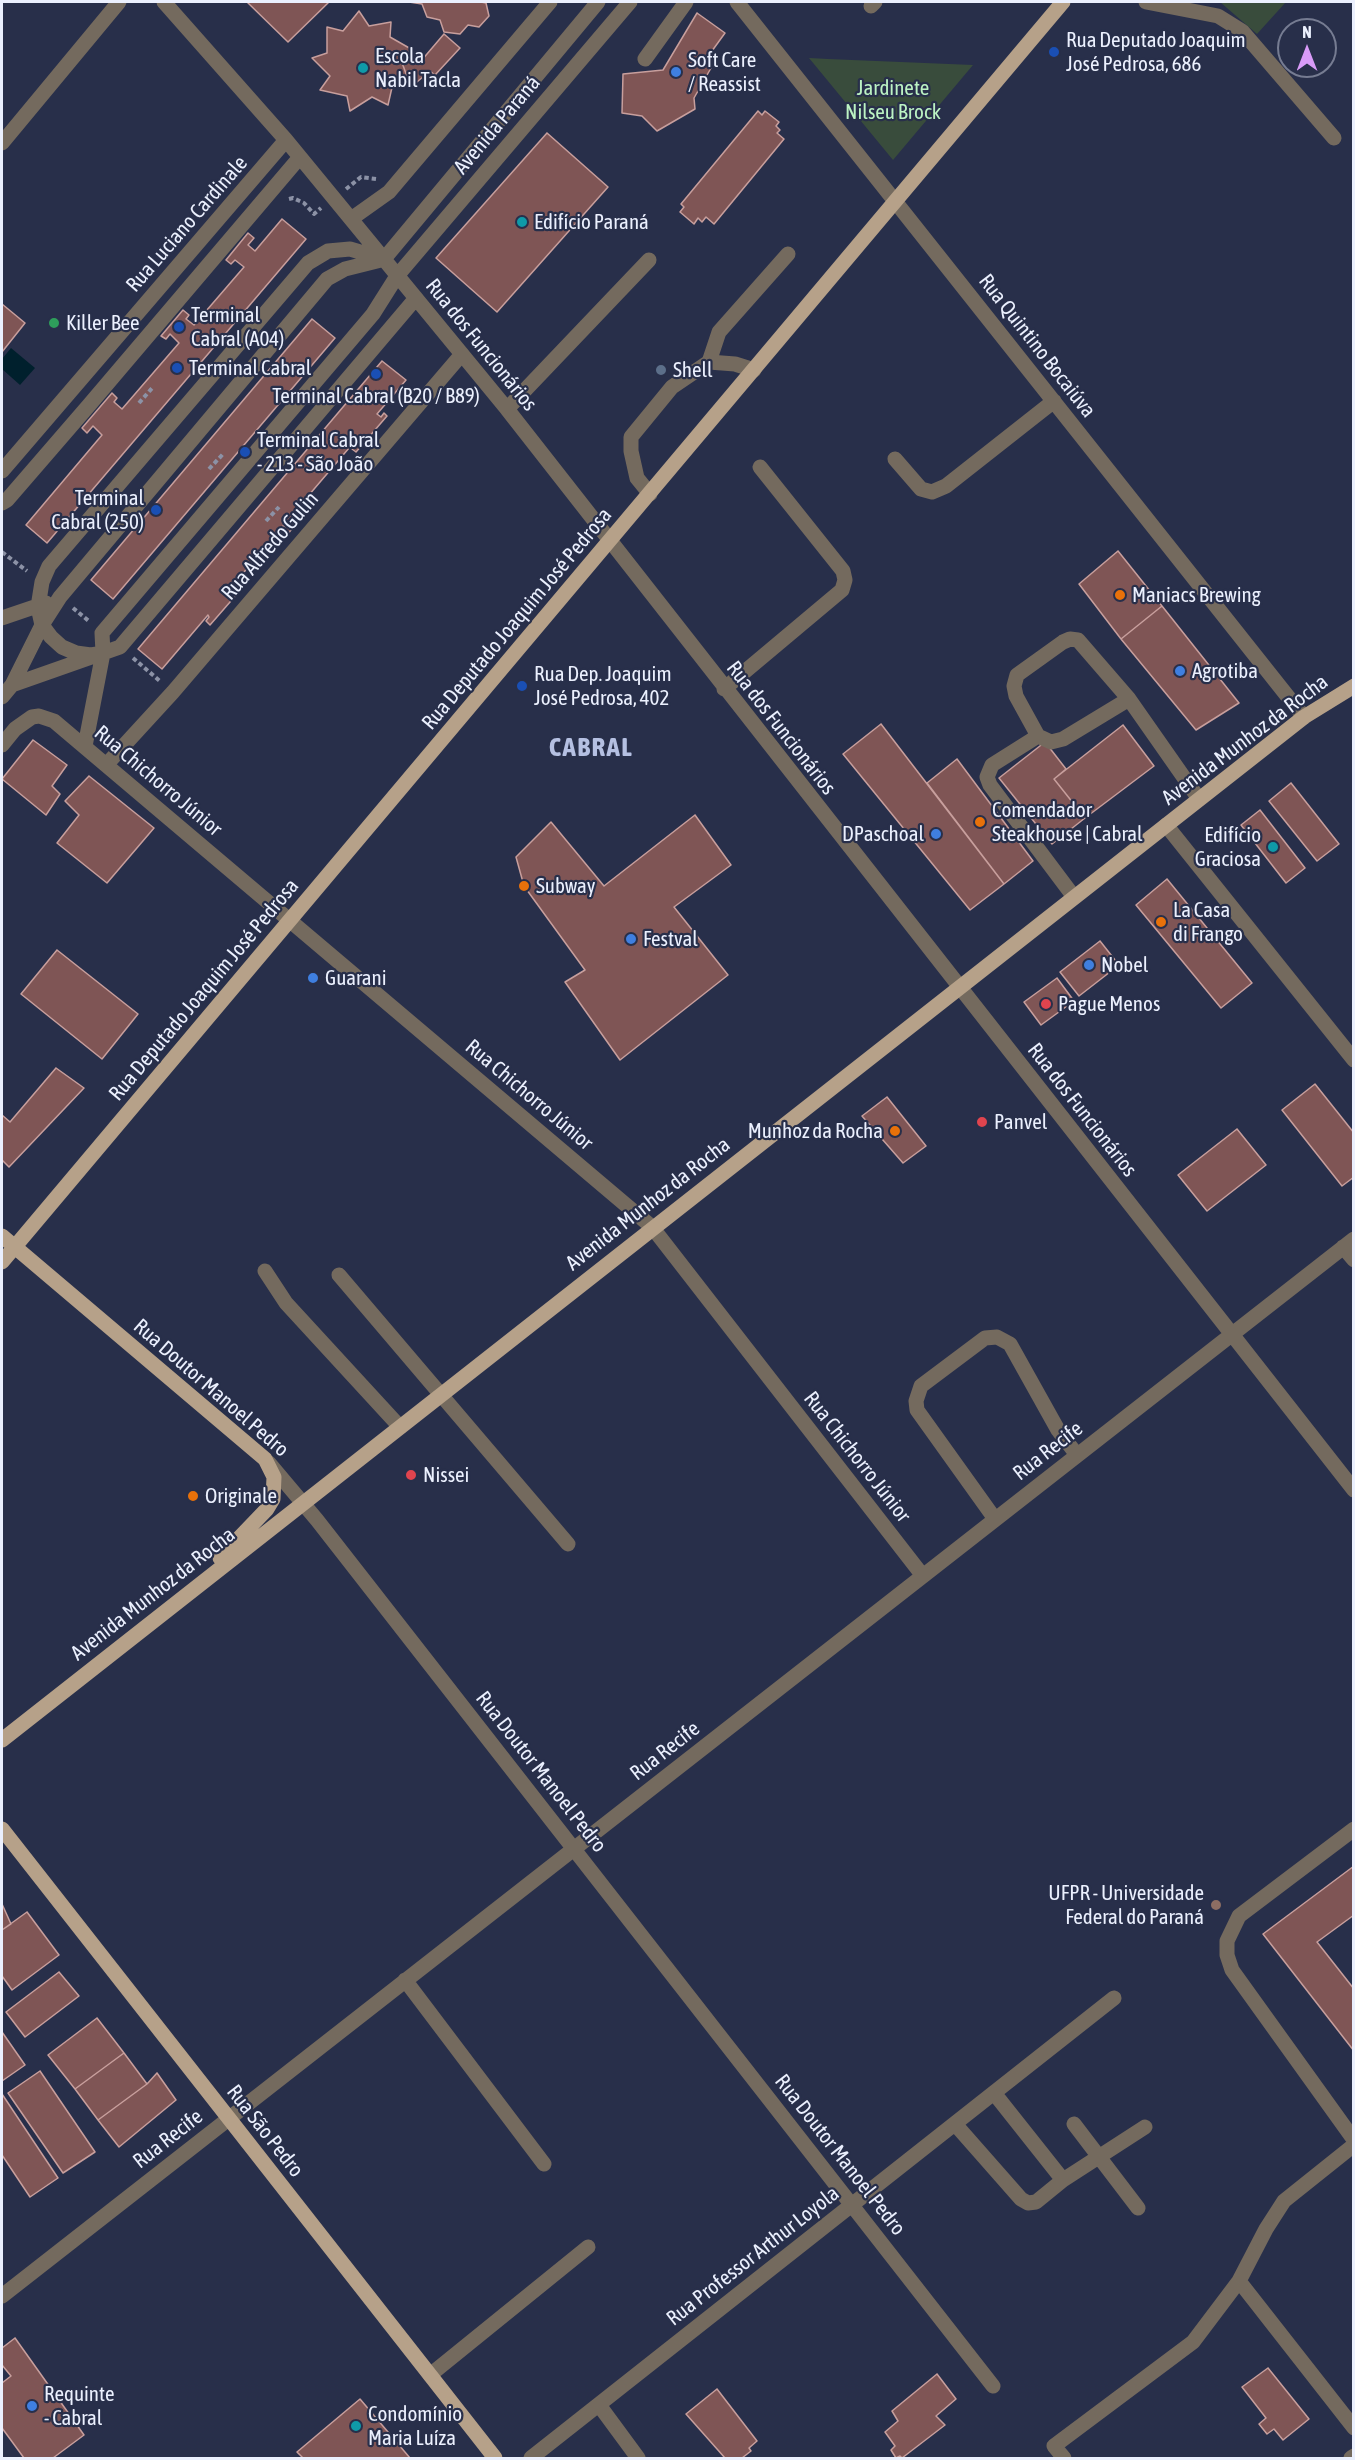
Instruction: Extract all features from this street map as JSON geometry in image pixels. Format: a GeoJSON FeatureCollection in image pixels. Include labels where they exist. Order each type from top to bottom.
{"type":"FeatureCollection","features":[{"type":"Feature","properties":{"kind":"main road","name":"Rua Deputado Joaquim José Pedrosa"},"geometry":{"type":"LineString","coordinates":[[2,1262],[1063,2]]}},
{"type":"Feature","properties":{"kind":"main road","name":"Avenida Munhoz da Rocha"},"geometry":{"type":"LineString","coordinates":[[2,1740],[1304,717],[1353,686]]}},
{"type":"Feature","properties":{"kind":"main road","name":"Rua Doutor Manoel Pedro"},"geometry":{"type":"LineString","coordinates":[[2,1236],[265,1459]]}},
{"type":"Feature","properties":{"kind":"main road"},"geometry":{"type":"LineString","coordinates":[[183,1597],[267,1509],[273,1499],[274,1477],[265,1459]]}},
{"type":"Feature","properties":{"kind":"main road","name":"Rua São Pedro"},"geometry":{"type":"LineString","coordinates":[[2,1829],[495,2458]]}},
{"type":"Feature","properties":{"kind":"street"},"geometry":{"type":"LineString","coordinates":[[2,143],[119,2]]}},
{"type":"Feature","properties":{"kind":"street","name":"Rua dos Funcionários"},"geometry":{"type":"LineString","coordinates":[[164,2],[286,140],[507,409],[1231,1335],[1351,1483]]}},
{"type":"Feature","properties":{"kind":"street","name":"Avenida Paraná"},"geometry":{"type":"LineString","coordinates":[[351,219],[389,192],[550,2]]}},
{"type":"Feature","properties":{"kind":"street"},"geometry":{"type":"LineString","coordinates":[[2,697],[7,680],[60,597],[327,279],[345,269],[384,259],[597,2]]}},
{"type":"Feature","properties":{"kind":"street","name":"Avenida Paraná"},"geometry":{"type":"LineString","coordinates":[[103,653],[102,633],[374,314],[397,276],[630,2]]}},
{"type":"Feature","properties":{"kind":"street"},"geometry":{"type":"LineString","coordinates":[[645,59],[686,2]]}},
{"type":"Feature","properties":{"kind":"street","name":"Rua Quintino Bocaiúva"},"geometry":{"type":"LineString","coordinates":[[737,2],[1304,717]]}},
{"type":"Feature","properties":{"kind":"street"},"geometry":{"type":"LineString","coordinates":[[1146,2],[1218,16],[1242,32],[1334,138]]}},
{"type":"Feature","properties":{"kind":"street","name":"Rua Luciano Cardinale"},"geometry":{"type":"LineString","coordinates":[[2,471],[286,140]]}},
{"type":"Feature","properties":{"kind":"street"},"geometry":{"type":"LineString","coordinates":[[2,503],[90,404],[300,157]]}},
{"type":"Feature","properties":{"kind":"street"},"geometry":{"type":"LineString","coordinates":[[103,653],[83,654],[62,647],[51,638],[42,625],[38,607],[42,582],[49,566],[296,274],[308,263],[328,251],[350,249],[384,259]]}},
{"type":"Feature","properties":{"kind":"street"},"geometry":{"type":"LineString","coordinates":[[650,494],[637,477],[631,451],[631,437],[672,387],[709,362],[719,333],[788,254]]}},
{"type":"Feature","properties":{"kind":"street"},"geometry":{"type":"LineString","coordinates":[[507,409],[649,260]]}},
{"type":"Feature","properties":{"kind":"street"},"geometry":{"type":"LineString","coordinates":[[7,680],[120,647],[416,298]]}},
{"type":"Feature","properties":{"kind":"street","name":"Rua Alfredo Gulin"},"geometry":{"type":"LineString","coordinates":[[107,764],[172,692],[462,354]]}},
{"type":"Feature","properties":{"kind":"street"},"geometry":{"type":"LineString","coordinates":[[709,362],[735,364],[754,370]]}},
{"type":"Feature","properties":{"kind":"street"},"geometry":{"type":"LineString","coordinates":[[895,459],[921,489],[932,492],[946,486],[1054,401]]}},
{"type":"Feature","properties":{"kind":"street"},"geometry":{"type":"LineString","coordinates":[[724,688],[842,590],[845,580],[843,571],[760,467]]}},
{"type":"Feature","properties":{"kind":"street"},"geometry":{"type":"LineString","coordinates":[[2,618],[38,607],[60,597]]}},
{"type":"Feature","properties":{"kind":"street"},"geometry":{"type":"LineString","coordinates":[[1129,699],[1057,741],[1051,742],[1038,736],[1016,696],[1014,686],[1017,675],[1063,642],[1070,639],[1078,640],[1129,699],[1199,799]]}},
{"type":"Feature","properties":{"kind":"street"},"geometry":{"type":"LineString","coordinates":[[85,746],[103,653]]}},
{"type":"Feature","properties":{"kind":"street","name":"Rua Chichorro Júnior"},"geometry":{"type":"LineString","coordinates":[[2,743],[27,720],[39,716],[54,721],[652,1227],[923,1575]]}},
{"type":"Feature","properties":{"kind":"street"},"geometry":{"type":"LineString","coordinates":[[1038,736],[992,765],[987,777],[990,785],[1074,897]]}},
{"type":"Feature","properties":{"kind":"street"},"geometry":{"type":"LineString","coordinates":[[1166,825],[1353,1060]]}},
{"type":"Feature","properties":{"kind":"street"},"geometry":{"type":"LineString","coordinates":[[1348,1243],[1353,1260]]}},
{"type":"Feature","properties":{"kind":"street","name":"Rua Recife"},"geometry":{"type":"LineString","coordinates":[[2,2296],[1348,1243]]}},
{"type":"Feature","properties":{"kind":"street"},"geometry":{"type":"LineString","coordinates":[[265,1271],[286,1303],[400,1427]]}},
{"type":"Feature","properties":{"kind":"street"},"geometry":{"type":"LineString","coordinates":[[339,1275],[568,1544]]}},
{"type":"Feature","properties":{"kind":"street"},"geometry":{"type":"LineString","coordinates":[[995,1519],[917,1410],[916,1401],[921,1386],[985,1338],[997,1337],[1010,1344],[1058,1430],[1077,1455]]}},
{"type":"Feature","properties":{"kind":"street","name":"Rua Doutor Manoel Pedro"},"geometry":{"type":"LineString","coordinates":[[265,1459],[303,1503],[993,2386]]}},
{"type":"Feature","properties":{"kind":"street"},"geometry":{"type":"LineString","coordinates":[[1353,1829],[1239,1916],[1227,1941],[1227,1955],[1232,1970],[1353,2140]]}},
{"type":"Feature","properties":{"kind":"street"},"geometry":{"type":"LineString","coordinates":[[405,1980],[544,2164]]}},
{"type":"Feature","properties":{"kind":"street","name":"Rua Professor Arthur Loyola"},"geometry":{"type":"LineString","coordinates":[[531,2458],[1114,1998]]}},
{"type":"Feature","properties":{"kind":"street"},"geometry":{"type":"LineString","coordinates":[[994,2093],[1063,2180]]}},
{"type":"Feature","properties":{"kind":"street"},"geometry":{"type":"LineString","coordinates":[[955,2124],[1021,2199],[1028,2203],[1036,2202],[1063,2180],[1145,2127]]}},
{"type":"Feature","properties":{"kind":"street"},"geometry":{"type":"LineString","coordinates":[[1074,2124],[1138,2208]]}},
{"type":"Feature","properties":{"kind":"street"},"geometry":{"type":"LineString","coordinates":[[1064,2458],[1054,2446],[1193,2342],[1239,2281],[1266,2229],[1284,2201],[1353,2145]]}},
{"type":"Feature","properties":{"kind":"street"},"geometry":{"type":"LineString","coordinates":[[430,2375],[588,2247]]}},
{"type":"Feature","properties":{"kind":"street"},"geometry":{"type":"LineString","coordinates":[[1239,2281],[1353,2428]]}},
{"type":"Feature","properties":{"kind":"street"},"geometry":{"type":"LineString","coordinates":[[599,2405],[638,2458]]}},
{"type":"Feature","properties":{"kind":"path"},"geometry":{"type":"LineString","coordinates":[[283,201],[293,198],[304,203],[314,214]]}},
{"type":"Feature","properties":{"kind":"path"},"geometry":{"type":"LineString","coordinates":[[139,403],[153,387]]}},
{"type":"Feature","properties":{"kind":"path"},"geometry":{"type":"LineString","coordinates":[[209,469],[223,454]]}},
{"type":"Feature","properties":{"kind":"path"},"geometry":{"type":"LineString","coordinates":[[266,521],[279,507]]}},
{"type":"Feature","properties":{"kind":"green space"},"geometry":{"type":"Polygon","coordinates":[[[1220,2],[1286,2],[1257,34],[1220,2]]]}},
{"type":"Feature","properties":{"kind":"green space","name":"Jardinete Nilseu Brock"},"geometry":{"type":"Polygon","coordinates":[[[809,58],[828,59],[973,65],[893,160],[809,58]]]}},
{"type":"Feature","properties":{"kind":"water"},"geometry":{"type":"Polygon","coordinates":[[[11,348],[35,368],[20,385],[2,369],[2,359],[11,348]]]}},
{"type":"Feature","properties":{"kind":"building"},"geometry":{"type":"Polygon","coordinates":[[[247,2],[329,2],[288,42],[247,2]]]}},
{"type":"Feature","properties":{"kind":"building","name":"Escola Nabil Tacla"},"geometry":{"type":"Polygon","coordinates":[[[409,2],[481,2],[486,3],[489,16],[479,27],[468,25],[460,34],[444,32],[440,20],[427,17],[422,4],[409,2]]]}},
{"type":"Feature","properties":{"kind":"building","name":"Escola Nabil Tacla"},"geometry":{"type":"Polygon","coordinates":[[[359,11],[369,26],[391,22],[390,37],[411,49],[401,60],[409,82],[393,83],[388,105],[372,97],[350,111],[347,96],[320,90],[330,76],[312,58],[327,53],[327,27],[343,31],[359,11]]]}},
{"type":"Feature","properties":{"kind":"building","name":"Soft Care / Reassist"},"geometry":{"type":"Polygon","coordinates":[[[697,13],[725,33],[704,62],[711,68],[694,98],[695,109],[657,131],[642,116],[622,113],[623,74],[663,70],[697,13]]]}},
{"type":"Feature","properties":{"kind":"building"},"geometry":{"type":"Polygon","coordinates":[[[444,34],[460,48],[435,75],[430,71],[411,87],[401,60],[411,49],[421,61],[444,34]]]}},
{"type":"Feature","properties":{"kind":"building"},"geometry":{"type":"Polygon","coordinates":[[[758,111],[762,115],[765,111],[779,122],[776,126],[780,130],[777,133],[784,139],[714,224],[706,217],[702,222],[698,218],[694,224],[680,212],[684,207],[681,204],[758,111]]]}},
{"type":"Feature","properties":{"kind":"building","name":"Edifício Paraná"},"geometry":{"type":"Polygon","coordinates":[[[547,133],[608,187],[497,312],[436,258],[547,133]]]}},
{"type":"Feature","properties":{"kind":"building","name":"Terminal Cabral"},"geometry":{"type":"Polygon","coordinates":[[[282,219],[306,239],[47,543],[26,525],[102,435],[93,426],[87,433],[82,428],[112,393],[117,398],[114,402],[122,409],[179,343],[170,334],[166,339],[161,336],[183,310],[189,315],[186,319],[194,325],[244,267],[235,260],[231,264],[226,260],[248,233],[254,238],[248,245],[255,251],[282,219]]]}},
{"type":"Feature","properties":{"kind":"building"},"geometry":{"type":"Polygon","coordinates":[[[2,304],[25,323],[2,352],[2,304]]]}},
{"type":"Feature","properties":{"kind":"building","name":"Terminal Cabral"},"geometry":{"type":"Polygon","coordinates":[[[312,319],[335,338],[113,599],[91,580],[312,319]]]}},
{"type":"Feature","properties":{"kind":"building","name":"Terminal Cabral"},"geometry":{"type":"Polygon","coordinates":[[[382,361],[406,380],[377,414],[381,417],[384,413],[387,416],[356,452],[352,449],[357,443],[355,441],[303,502],[306,504],[308,501],[313,504],[286,536],[281,531],[285,527],[283,526],[228,591],[237,594],[210,625],[206,621],[208,615],[162,669],[138,649],[382,361]]]}},
{"type":"Feature","properties":{"kind":"building","name":"Maniacs Brewing"},"geometry":{"type":"Polygon","coordinates":[[[1118,551],[1162,606],[1121,639],[1079,584],[1118,551]]]}},
{"type":"Feature","properties":{"kind":"building","name":"Agrotiba"},"geometry":{"type":"Polygon","coordinates":[[[1162,606],[1239,703],[1196,730],[1121,639],[1162,606]]]}},
{"type":"Feature","properties":{"kind":"building","name":"DPaschoal"},"geometry":{"type":"Polygon","coordinates":[[[881,724],[1004,884],[970,910],[843,754],[881,724]]]}},
{"type":"Feature","properties":{"kind":"building"},"geometry":{"type":"Polygon","coordinates":[[[1123,725],[1154,766],[1085,818],[1054,779],[1123,725]]]}},
{"type":"Feature","properties":{"kind":"building"},"geometry":{"type":"Polygon","coordinates":[[[33,740],[67,765],[52,786],[60,794],[46,815],[2,779],[33,740]]]}},
{"type":"Feature","properties":{"kind":"building"},"geometry":{"type":"Polygon","coordinates":[[[1045,742],[1066,769],[1054,779],[1085,818],[1052,844],[999,778],[1045,742]]]}},
{"type":"Feature","properties":{"kind":"building","name":"Comendador Steakhouse | Cabral"},"geometry":{"type":"Polygon","coordinates":[[[957,759],[1033,861],[1004,884],[927,783],[957,759]]]}},
{"type":"Feature","properties":{"kind":"building"},"geometry":{"type":"Polygon","coordinates":[[[89,776],[154,828],[107,883],[57,843],[79,815],[65,801],[89,776]]]}},
{"type":"Feature","properties":{"kind":"building"},"geometry":{"type":"Polygon","coordinates":[[[1291,783],[1339,844],[1317,861],[1269,801],[1291,783]]]}},
{"type":"Feature","properties":{"kind":"building","name":"Edifício Graciosa"},"geometry":{"type":"Polygon","coordinates":[[[1260,810],[1305,868],[1286,883],[1241,825],[1260,810]]]}},
{"type":"Feature","properties":{"kind":"building","name":"Festval"},"geometry":{"type":"Polygon","coordinates":[[[695,815],[731,865],[674,907],[728,975],[620,1060],[565,982],[585,970],[524,886],[516,857],[551,822],[604,886],[695,815]]]}},
{"type":"Feature","properties":{"kind":"building"},"geometry":{"type":"Polygon","coordinates":[[[1167,879],[1252,983],[1221,1008],[1136,905],[1167,879]]]}},
{"type":"Feature","properties":{"kind":"building"},"geometry":{"type":"Polygon","coordinates":[[[1100,941],[1119,965],[1079,996],[1060,972],[1100,941]]]}},
{"type":"Feature","properties":{"kind":"building"},"geometry":{"type":"Polygon","coordinates":[[[57,950],[138,1014],[102,1059],[21,994],[57,950]]]}},
{"type":"Feature","properties":{"kind":"building"},"geometry":{"type":"Polygon","coordinates":[[[1057,978],[1074,1001],[1041,1025],[1024,1002],[1057,978]]]}},
{"type":"Feature","properties":{"kind":"building"},"geometry":{"type":"Polygon","coordinates":[[[56,1068],[84,1088],[9,1167],[2,1160],[2,1115],[10,1122],[56,1068]]]}},
{"type":"Feature","properties":{"kind":"building"},"geometry":{"type":"Polygon","coordinates":[[[1315,1084],[1354,1133],[1354,1177],[1342,1186],[1282,1110],[1315,1084]]]}},
{"type":"Feature","properties":{"kind":"building","name":"Munhoz da Rocha"},"geometry":{"type":"Polygon","coordinates":[[[887,1097],[926,1146],[903,1163],[862,1116],[887,1097]]]}},
{"type":"Feature","properties":{"kind":"building"},"geometry":{"type":"Polygon","coordinates":[[[1237,1129],[1266,1165],[1207,1211],[1178,1175],[1237,1129]]]}},
{"type":"Feature","properties":{"kind":"building"},"geometry":{"type":"Polygon","coordinates":[[[1354,1866],[1354,1915],[1317,1942],[1354,1989],[1354,2051],[1263,1934],[1354,1866]]]}},
{"type":"Feature","properties":{"kind":"building"},"geometry":{"type":"Polygon","coordinates":[[[2,1904],[11,1924],[2,1930],[2,1904]]]}},
{"type":"Feature","properties":{"kind":"building"},"geometry":{"type":"Polygon","coordinates":[[[27,1912],[59,1955],[12,1990],[2,1976],[2,1930],[27,1912]]]}},
{"type":"Feature","properties":{"kind":"building"},"geometry":{"type":"Polygon","coordinates":[[[59,1972],[79,1996],[25,2037],[6,2012],[59,1972]]]}},
{"type":"Feature","properties":{"kind":"building"},"geometry":{"type":"Polygon","coordinates":[[[97,2018],[124,2053],[75,2089],[48,2055],[97,2018]]]}},
{"type":"Feature","properties":{"kind":"building"},"geometry":{"type":"Polygon","coordinates":[[[2,2032],[25,2065],[2,2081],[2,2032]]]}},
{"type":"Feature","properties":{"kind":"building"},"geometry":{"type":"Polygon","coordinates":[[[124,2053],[147,2084],[98,2120],[75,2089],[124,2053]]]}},
{"type":"Feature","properties":{"kind":"building"},"geometry":{"type":"Polygon","coordinates":[[[40,2071],[95,2152],[63,2173],[8,2093],[40,2071]]]}},
{"type":"Feature","properties":{"kind":"building"},"geometry":{"type":"Polygon","coordinates":[[[157,2073],[176,2100],[119,2147],[98,2120],[147,2084],[157,2073]]]}},
{"type":"Feature","properties":{"kind":"building"},"geometry":{"type":"Polygon","coordinates":[[[2,2094],[58,2178],[30,2197],[2,2155],[2,2094]]]}},
{"type":"Feature","properties":{"kind":"building","name":"Requinte - Cabral"},"geometry":{"type":"Polygon","coordinates":[[[15,2338],[84,2435],[53,2458],[24,2458],[2,2428],[2,2383],[11,2376],[2,2365],[2,2348],[15,2338]]]}},
{"type":"Feature","properties":{"kind":"building"},"geometry":{"type":"Polygon","coordinates":[[[1268,2368],[1309,2419],[1283,2440],[1274,2429],[1267,2434],[1259,2424],[1266,2418],[1242,2387],[1268,2368]]]}},
{"type":"Feature","properties":{"kind":"building"},"geometry":{"type":"Polygon","coordinates":[[[937,2374],[956,2399],[936,2416],[945,2425],[902,2458],[900,2456],[896,2458],[891,2450],[895,2446],[885,2432],[898,2421],[892,2411],[937,2374]]]}},
{"type":"Feature","properties":{"kind":"building"},"geometry":{"type":"Polygon","coordinates":[[[717,2389],[757,2441],[749,2448],[751,2451],[742,2458],[725,2458],[686,2414],[717,2389]]]}},
{"type":"Feature","properties":{"kind":"building","name":"Condomínio Maria Luíza"},"geometry":{"type":"Polygon","coordinates":[[[360,2399],[410,2458],[303,2458],[297,2452],[360,2399]]]}},
{"type":"Feature","properties":{"kind":"place","name":"Rua Deputado Joaquim José Pedrosa, 686"},"geometry":{"type":"Point","coordinates":[1054,52]}},
{"type":"Feature","properties":{"kind":"place","name":"Escola Nabil Tacla"},"geometry":{"type":"Point","coordinates":[363,68]}},
{"type":"Feature","properties":{"kind":"place","name":"Soft Care / Reassist"},"geometry":{"type":"Point","coordinates":[676,72]}},
{"type":"Feature","properties":{"kind":"place","name":"Edifício Paraná"},"geometry":{"type":"Point","coordinates":[522,222]}},
{"type":"Feature","properties":{"kind":"place","name":"Killer Bee"},"geometry":{"type":"Point","coordinates":[54,323]}},
{"type":"Feature","properties":{"kind":"place","name":"Terminal Cabral (A04)"},"geometry":{"type":"Point","coordinates":[179,327]}},
{"type":"Feature","properties":{"kind":"place","name":"Terminal Cabral"},"geometry":{"type":"Point","coordinates":[177,368]}},
{"type":"Feature","properties":{"kind":"place","name":"Shell"},"geometry":{"type":"Point","coordinates":[661,370]}},
{"type":"Feature","properties":{"kind":"place","name":"Terminal Cabral (B20 / B89)"},"geometry":{"type":"Point","coordinates":[376,374]}},
{"type":"Feature","properties":{"kind":"place","name":"Terminal Cabral - 213 - São João"},"geometry":{"type":"Point","coordinates":[245,452]}},
{"type":"Feature","properties":{"kind":"place","name":"Terminal Cabral (250)"},"geometry":{"type":"Point","coordinates":[156,510]}},
{"type":"Feature","properties":{"kind":"place","name":"Maniacs Brewing"},"geometry":{"type":"Point","coordinates":[1120,595]}},
{"type":"Feature","properties":{"kind":"place","name":"Agrotiba"},"geometry":{"type":"Point","coordinates":[1180,671]}},
{"type":"Feature","properties":{"kind":"place","name":"Rua Dep. Joaquim José Pedrosa, 402"},"geometry":{"type":"Point","coordinates":[522,686]}},
{"type":"Feature","properties":{"kind":"place","name":"Comendador Steakhouse | Cabral"},"geometry":{"type":"Point","coordinates":[980,822]}},
{"type":"Feature","properties":{"kind":"place","name":"DPaschoal"},"geometry":{"type":"Point","coordinates":[936,834]}},
{"type":"Feature","properties":{"kind":"place","name":"Edifício Graciosa"},"geometry":{"type":"Point","coordinates":[1273,847]}},
{"type":"Feature","properties":{"kind":"place","name":"Subway"},"geometry":{"type":"Point","coordinates":[524,886]}},
{"type":"Feature","properties":{"kind":"place","name":"La Casa di Frango"},"geometry":{"type":"Point","coordinates":[1161,922]}},
{"type":"Feature","properties":{"kind":"place","name":"Festval"},"geometry":{"type":"Point","coordinates":[631,939]}},
{"type":"Feature","properties":{"kind":"place","name":"Nobel"},"geometry":{"type":"Point","coordinates":[1089,965]}},
{"type":"Feature","properties":{"kind":"place","name":"Guarani"},"geometry":{"type":"Point","coordinates":[313,978]}},
{"type":"Feature","properties":{"kind":"place","name":"Pague Menos"},"geometry":{"type":"Point","coordinates":[1046,1004]}},
{"type":"Feature","properties":{"kind":"place","name":"Panvel"},"geometry":{"type":"Point","coordinates":[982,1122]}},
{"type":"Feature","properties":{"kind":"place","name":"Munhoz da Rocha"},"geometry":{"type":"Point","coordinates":[895,1131]}},
{"type":"Feature","properties":{"kind":"place","name":"Nissei"},"geometry":{"type":"Point","coordinates":[411,1475]}},
{"type":"Feature","properties":{"kind":"place","name":"Originale"},"geometry":{"type":"Point","coordinates":[193,1496]}},
{"type":"Feature","properties":{"kind":"place","name":"UFPR - Universidade Federal do Paraná"},"geometry":{"type":"Point","coordinates":[1216,1905]}},
{"type":"Feature","properties":{"kind":"place","name":"Requinte - Cabral"},"geometry":{"type":"Point","coordinates":[32,2406]}},
{"type":"Feature","properties":{"kind":"place","name":"Condomínio Maria Luíza"},"geometry":{"type":"Point","coordinates":[356,2426]}},
{"type":"Feature","properties":{"kind":"district","name":"CABRAL"},"geometry":{"type":"Point","coordinates":[591,747]}}]}
